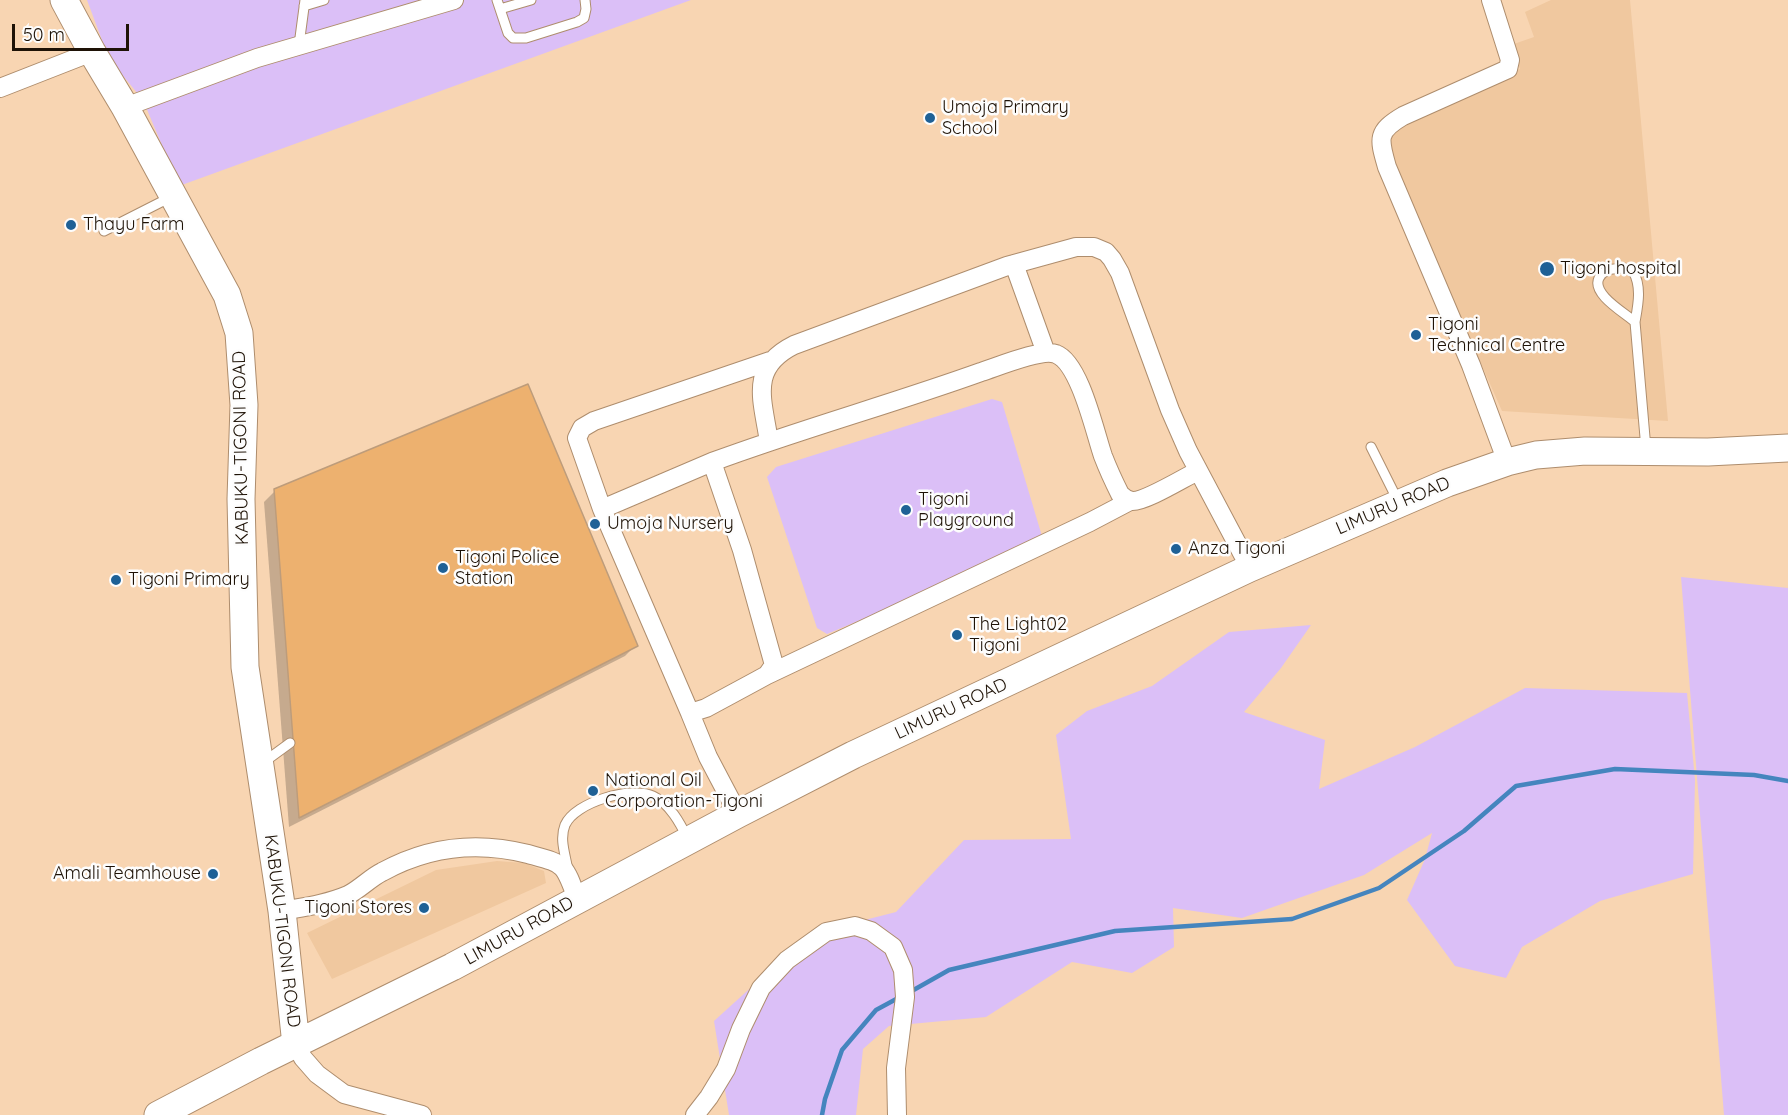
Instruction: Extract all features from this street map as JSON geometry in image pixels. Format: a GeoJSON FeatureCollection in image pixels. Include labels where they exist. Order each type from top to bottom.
{"type":"FeatureCollection","features":[{"type":"Feature","properties":{"kind":"main road","name":"KABUKU-TIGONI ROAD"},"geometry":{"type":"LineString","coordinates":[[64,0],[227,295],[239,333],[244,405],[241,499],[245,667],[282,911],[296,1045]]}},
{"type":"Feature","properties":{"kind":"main road","name":"LIMURU ROAD"},"geometry":{"type":"LineString","coordinates":[[158,1115],[452,967],[573,888],[689,841],[853,755],[1250,568],[1447,483],[1507,462],[1536,455],[1585,451],[1708,452],[1788,448]]}},
{"type":"Feature","properties":{"kind":"street"},"geometry":{"type":"LineString","coordinates":[[125,107],[257,58],[453,0]]}},
{"type":"Feature","properties":{"kind":"street"},"geometry":{"type":"LineString","coordinates":[[1491,0],[1508,52],[1510,64],[1508,69],[1403,116],[1388,125],[1380,138],[1387,167],[1471,365],[1507,462]]}},
{"type":"Feature","properties":{"kind":"street"},"geometry":{"type":"LineString","coordinates":[[0,88],[92,52]]}},
{"type":"Feature","properties":{"kind":"street"},"geometry":{"type":"LineString","coordinates":[[769,442],[762,384],[765,370],[779,352],[1014,264],[1076,247],[1094,247],[1110,255],[1120,273],[1170,410],[1198,471],[1250,568]]}},
{"type":"Feature","properties":{"kind":"street"},"geometry":{"type":"LineString","coordinates":[[1014,264],[1046,353]]}},
{"type":"Feature","properties":{"kind":"street"},"geometry":{"type":"LineString","coordinates":[[602,509],[712,462],[815,426],[1046,353],[1056,354],[1066,361],[1072,370],[1087,404],[1115,485],[1120,494],[1130,501]]}},
{"type":"Feature","properties":{"kind":"street"},"geometry":{"type":"LineString","coordinates":[[738,814],[708,757],[602,509],[577,438],[582,428],[594,421],[770,361]]}},
{"type":"Feature","properties":{"kind":"street"},"geometry":{"type":"LineString","coordinates":[[712,462],[742,550],[771,650],[774,665],[767,675]]}},
{"type":"Feature","properties":{"kind":"street"},"geometry":{"type":"LineString","coordinates":[[690,713],[706,708],[767,675],[1130,501],[1143,499],[1198,471]]}},
{"type":"Feature","properties":{"kind":"street"},"geometry":{"type":"LineString","coordinates":[[282,911],[319,905],[350,894],[382,872],[428,854],[469,846],[495,847],[556,861],[573,888]]}},
{"type":"Feature","properties":{"kind":"street"},"geometry":{"type":"LineString","coordinates":[[695,1115],[710,1097],[726,1069],[741,1029],[761,988],[787,960],[826,933],[855,926],[871,931],[893,947],[903,970],[905,997],[896,1068],[897,1115]]}},
{"type":"Feature","properties":{"kind":"street"},"geometry":{"type":"LineString","coordinates":[[296,1045],[303,1058],[317,1074],[344,1094],[422,1115]]}},
{"type":"Feature","properties":{"kind":"lane"},"geometry":{"type":"LineString","coordinates":[[299,45],[305,3],[324,0]]}},
{"type":"Feature","properties":{"kind":"lane"},"geometry":{"type":"LineString","coordinates":[[531,0],[499,4],[508,33],[513,38],[526,38],[577,22],[584,18],[585,0]]}},
{"type":"Feature","properties":{"kind":"lane"},"geometry":{"type":"LineString","coordinates":[[104,231],[173,196]]}},
{"type":"Feature","properties":{"kind":"lane"},"geometry":{"type":"LineString","coordinates":[[1635,322],[1600,292],[1597,284],[1603,272],[1624,268],[1633,271],[1638,279],[1635,322],[1646,451]]}},
{"type":"Feature","properties":{"kind":"lane"},"geometry":{"type":"LineString","coordinates":[[1371,447],[1400,503]]}},
{"type":"Feature","properties":{"kind":"lane"},"geometry":{"type":"LineString","coordinates":[[260,765],[290,743]]}},
{"type":"Feature","properties":{"kind":"lane"},"geometry":{"type":"LineString","coordinates":[[573,888],[563,845],[565,825],[570,816],[592,803],[627,792],[642,792],[654,796],[673,814],[689,841]]}},
{"type":"Feature","properties":{"kind":"shaded area"},"geometry":{"type":"Polygon","coordinates":[[[87,0],[691,0],[179,186],[143,100],[109,59],[87,0]]]}},
{"type":"Feature","properties":{"kind":"shaded area","name":"Tigoni hospital"},"geometry":{"type":"Polygon","coordinates":[[[1551,0],[1630,0],[1668,421],[1502,411],[1376,127],[1520,69],[1511,45],[1534,37],[1525,12],[1551,0]]]}},
{"type":"Feature","properties":{"kind":"shaded area","name":"Tigoni Playground"},"geometry":{"type":"Polygon","coordinates":[[[992,399],[1002,402],[1044,543],[827,634],[817,628],[767,477],[776,467],[992,399]]]}},
{"type":"Feature","properties":{"kind":"shaded area"},"geometry":{"type":"Polygon","coordinates":[[[1681,577],[1788,588],[1788,1115],[1724,1115],[1681,577]]]}},
{"type":"Feature","properties":{"kind":"shaded area"},"geometry":{"type":"Polygon","coordinates":[[[1311,625],[1281,668],[1244,712],[1325,740],[1319,789],[1415,747],[1525,688],[1687,693],[1695,780],[1693,874],[1600,901],[1522,947],[1506,978],[1455,966],[1407,900],[1425,859],[1432,833],[1364,875],[1242,918],[1173,908],[1174,947],[1132,973],[1072,962],[986,1017],[889,1026],[863,1049],[856,1115],[729,1115],[714,1021],[810,934],[896,912],[964,840],[1071,839],[1056,735],[1087,711],[1152,686],[1229,632],[1311,625]]]}},
{"type":"Feature","properties":{"kind":"shaded area","name":"Tigoni Stores"},"geometry":{"type":"Polygon","coordinates":[[[497,861],[524,863],[544,871],[546,883],[332,979],[307,933],[436,870],[497,861]]]}},
{"type":"Feature","properties":{"kind":"building","name":"Tigoni Police Station"},"geometry":{"type":"Polygon","coordinates":[[[528,384],[638,646],[299,818],[274,489],[528,384]]]}},
{"type":"Feature","properties":{"kind":"waterway"},"geometry":{"type":"LineString","coordinates":[[910,992],[949,970],[1115,931],[1292,919],[1379,888],[1464,831],[1516,786],[1615,769],[1754,775],[1788,781]]}},
{"type":"Feature","properties":{"kind":"waterway"},"geometry":{"type":"LineString","coordinates":[[822,1115],[825,1099],[842,1050],[876,1010],[900,997]]}},
{"type":"Feature","properties":{"kind":"place","name":"Umoja Primary School"},"geometry":{"type":"Point","coordinates":[930,118]}},
{"type":"Feature","properties":{"kind":"place","name":"Thayu Farm"},"geometry":{"type":"Point","coordinates":[71,225]}},
{"type":"Feature","properties":{"kind":"place","name":"Tigoni hospital"},"geometry":{"type":"Point","coordinates":[1547,269]}},
{"type":"Feature","properties":{"kind":"place","name":"Tigoni Technical Centre"},"geometry":{"type":"Point","coordinates":[1416,335]}},
{"type":"Feature","properties":{"kind":"place","name":"Tigoni Playground"},"geometry":{"type":"Point","coordinates":[906,510]}},
{"type":"Feature","properties":{"kind":"place","name":"Umoja Nursery"},"geometry":{"type":"Point","coordinates":[595,524]}},
{"type":"Feature","properties":{"kind":"place","name":"Anza Tigoni"},"geometry":{"type":"Point","coordinates":[1176,549]}},
{"type":"Feature","properties":{"kind":"place","name":"Tigoni Police Station"},"geometry":{"type":"Point","coordinates":[443,568]}},
{"type":"Feature","properties":{"kind":"place","name":"Tigoni Primary"},"geometry":{"type":"Point","coordinates":[116,580]}},
{"type":"Feature","properties":{"kind":"place","name":"The Light02 Tigoni"},"geometry":{"type":"Point","coordinates":[957,635]}},
{"type":"Feature","properties":{"kind":"place","name":"National Oil Corporation-Tigoni"},"geometry":{"type":"Point","coordinates":[593,791]}},
{"type":"Feature","properties":{"kind":"place","name":"Amali Teamhouse"},"geometry":{"type":"Point","coordinates":[213,874]}},
{"type":"Feature","properties":{"kind":"place","name":"Tigoni Stores"},"geometry":{"type":"Point","coordinates":[424,908]}}]}
